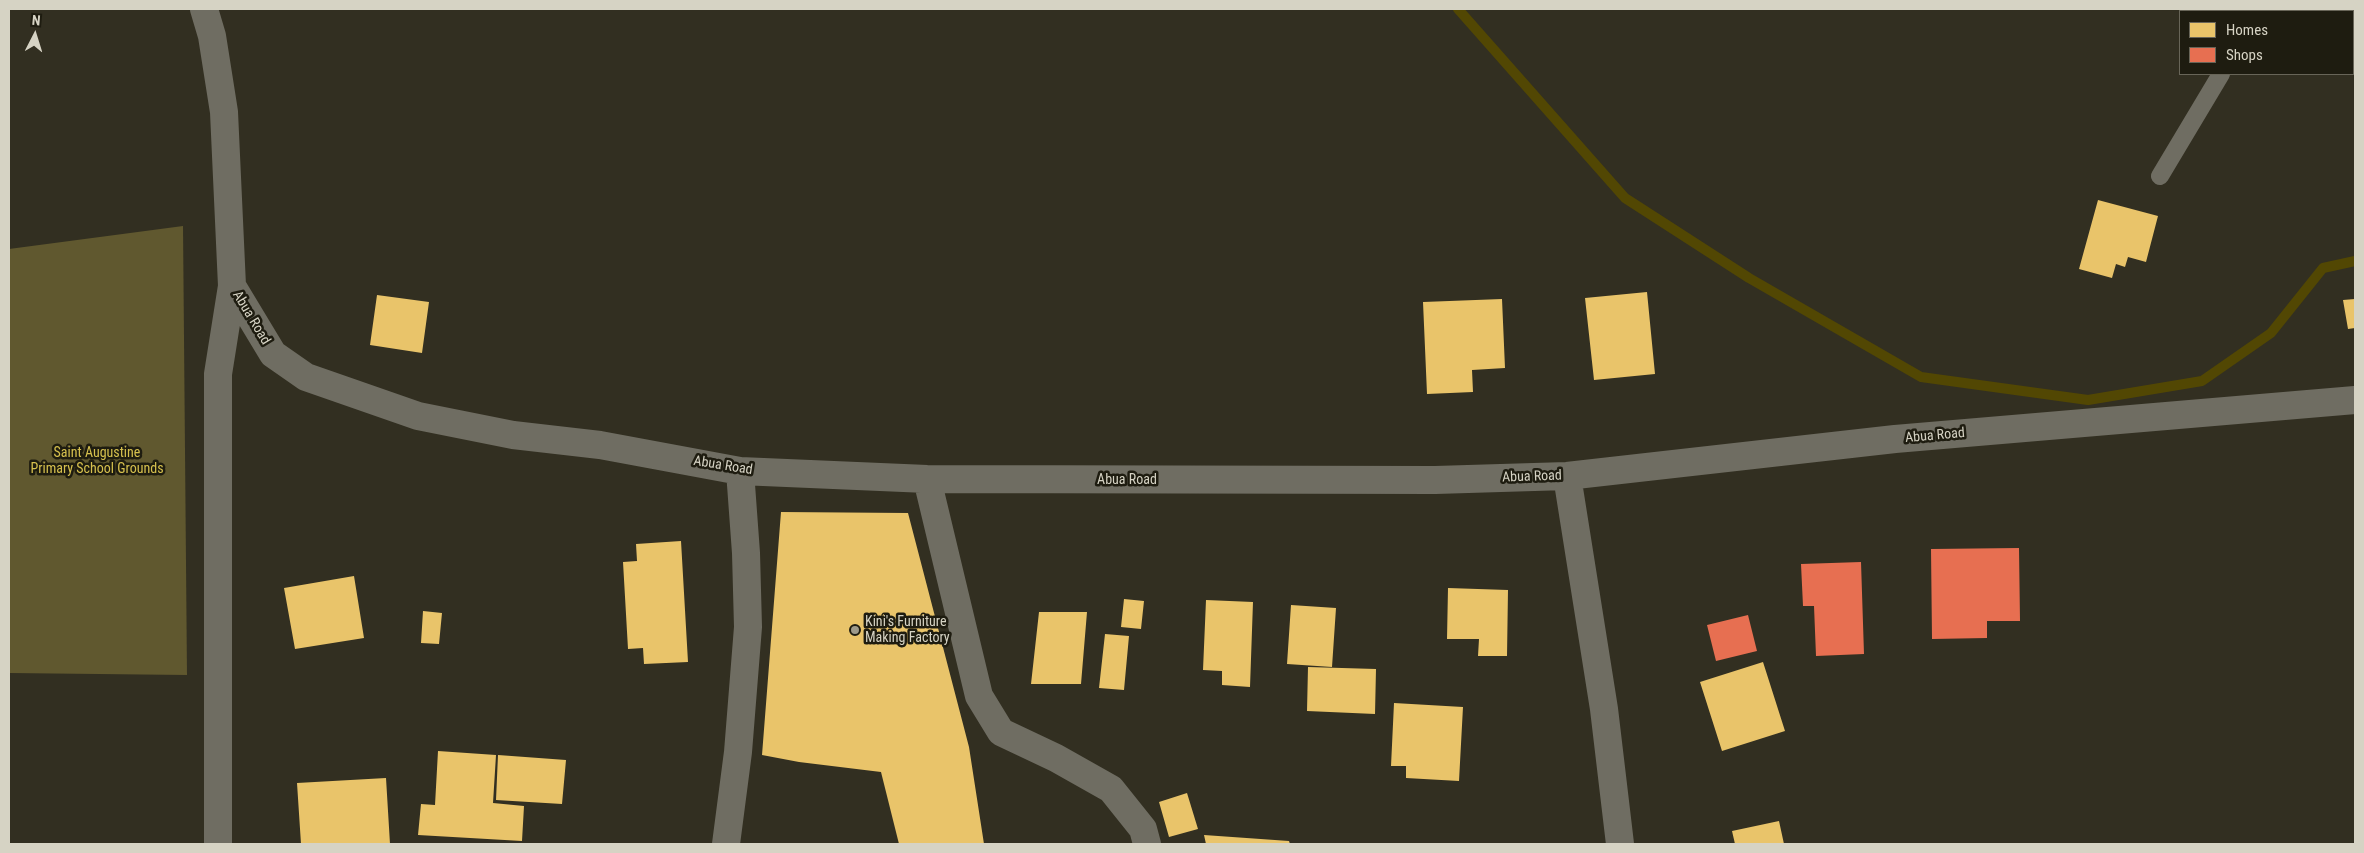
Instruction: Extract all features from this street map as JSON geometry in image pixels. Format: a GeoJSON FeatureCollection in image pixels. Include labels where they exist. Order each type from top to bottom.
{"type":"FeatureCollection","features":[{"type":"Feature","properties":{"kind":"street","name":"Abua Road"},"geometry":{"type":"LineString","coordinates":[[204,9],[212,36],[224,112],[232,286],[273,354],[306,377],[418,416],[513,435],[600,445],[740,471],[927,479],[1318,481],[1566,476],[1895,440],[2355,400]]}},
{"type":"Feature","properties":{"kind":"street"},"geometry":{"type":"LineString","coordinates":[[218,844],[218,374],[232,286]]}},
{"type":"Feature","properties":{"kind":"street"},"geometry":{"type":"LineString","coordinates":[[726,844],[738,752],[748,627],[746,553],[740,471]]}},
{"type":"Feature","properties":{"kind":"street"},"geometry":{"type":"LineString","coordinates":[[1566,476],[1604,709],[1620,844]]}},
{"type":"Feature","properties":{"kind":"street"},"geometry":{"type":"LineString","coordinates":[[927,479],[979,696],[1001,732],[1056,758],[1111,789],[1143,830],[1147,844]]}},
{"type":"Feature","properties":{"kind":"lane"},"geometry":{"type":"LineString","coordinates":[[2160,176],[2220,75]]}},
{"type":"Feature","properties":{"kind":"green space","name":"Saint Augustine Primary School Grounds"},"geometry":{"type":"Polygon","coordinates":[[[183,226],[187,675],[9,673],[9,249],[183,226]]]}},
{"type":"Feature","properties":{"kind":"building: Homes"},"geometry":{"type":"Polygon","coordinates":[[[2273,9],[2332,9],[2332,10],[2273,9]]]}},
{"type":"Feature","properties":{"kind":"building: Homes"},"geometry":{"type":"Polygon","coordinates":[[[2098,200],[2158,216],[2146,262],[2128,257],[2125,267],[2116,264],[2112,278],[2079,269],[2098,200]]]}},
{"type":"Feature","properties":{"kind":"building: Homes"},"geometry":{"type":"Polygon","coordinates":[[[1647,292],[1655,374],[1594,380],[1585,298],[1647,292]]]}},
{"type":"Feature","properties":{"kind":"building: Homes"},"geometry":{"type":"Polygon","coordinates":[[[377,295],[429,302],[422,353],[370,345],[377,295]]]}},
{"type":"Feature","properties":{"kind":"building: Homes"},"geometry":{"type":"Polygon","coordinates":[[[1502,299],[1505,368],[1472,370],[1473,392],[1427,394],[1423,302],[1502,299]]]}},
{"type":"Feature","properties":{"kind":"building: Homes"},"geometry":{"type":"Polygon","coordinates":[[[2355,299],[2355,328],[2348,329],[2343,300],[2355,299]]]}},
{"type":"Feature","properties":{"kind":"building: Homes","name":"Kini's Furniture Making Factory"},"geometry":{"type":"Polygon","coordinates":[[[781,512],[908,513],[969,747],[984,844],[899,844],[881,772],[799,762],[762,755],[781,512]]]}},
{"type":"Feature","properties":{"kind":"building: Homes"},"geometry":{"type":"Polygon","coordinates":[[[681,541],[688,662],[644,664],[643,648],[628,649],[623,562],[637,561],[636,544],[681,541]]]}},
{"type":"Feature","properties":{"kind":"building: Homes"},"geometry":{"type":"Polygon","coordinates":[[[354,576],[364,638],[295,649],[284,588],[354,576]]]}},
{"type":"Feature","properties":{"kind":"building: Homes"},"geometry":{"type":"Polygon","coordinates":[[[1448,588],[1508,590],[1507,656],[1478,656],[1479,639],[1447,639],[1448,588]]]}},
{"type":"Feature","properties":{"kind":"building: Homes"},"geometry":{"type":"Polygon","coordinates":[[[1124,599],[1144,601],[1141,629],[1121,627],[1124,599]]]}},
{"type":"Feature","properties":{"kind":"building: Homes"},"geometry":{"type":"Polygon","coordinates":[[[1206,600],[1253,602],[1250,687],[1222,685],[1222,671],[1203,670],[1206,600]]]}},
{"type":"Feature","properties":{"kind":"building: Homes"},"geometry":{"type":"Polygon","coordinates":[[[1291,605],[1336,608],[1332,667],[1287,664],[1291,605]]]}},
{"type":"Feature","properties":{"kind":"building: Homes"},"geometry":{"type":"Polygon","coordinates":[[[423,611],[442,613],[439,644],[421,643],[423,611]]]}},
{"type":"Feature","properties":{"kind":"building: Homes"},"geometry":{"type":"Polygon","coordinates":[[[1039,612],[1087,612],[1081,684],[1031,684],[1039,612]]]}},
{"type":"Feature","properties":{"kind":"building: Homes"},"geometry":{"type":"Polygon","coordinates":[[[1105,634],[1129,636],[1124,690],[1099,688],[1105,634]]]}},
{"type":"Feature","properties":{"kind":"building: Homes"},"geometry":{"type":"Polygon","coordinates":[[[1763,662],[1785,731],[1722,751],[1700,682],[1763,662]]]}},
{"type":"Feature","properties":{"kind":"building: Homes"},"geometry":{"type":"Polygon","coordinates":[[[1308,667],[1376,669],[1375,714],[1307,711],[1308,667]]]}},
{"type":"Feature","properties":{"kind":"building: Homes"},"geometry":{"type":"Polygon","coordinates":[[[1394,703],[1463,707],[1459,781],[1406,778],[1406,766],[1391,766],[1394,703]]]}},
{"type":"Feature","properties":{"kind":"building: Homes"},"geometry":{"type":"Polygon","coordinates":[[[438,751],[496,755],[493,803],[524,806],[522,841],[418,835],[421,804],[435,805],[438,751]]]}},
{"type":"Feature","properties":{"kind":"building: Homes"},"geometry":{"type":"Polygon","coordinates":[[[498,755],[566,760],[562,804],[496,800],[498,755]]]}},
{"type":"Feature","properties":{"kind":"building: Homes"},"geometry":{"type":"Polygon","coordinates":[[[386,778],[390,844],[301,844],[297,783],[386,778]]]}},
{"type":"Feature","properties":{"kind":"building: Homes"},"geometry":{"type":"Polygon","coordinates":[[[1187,793],[1198,829],[1169,837],[1159,802],[1187,793]]]}},
{"type":"Feature","properties":{"kind":"building: Homes"},"geometry":{"type":"Polygon","coordinates":[[[1779,821],[1784,844],[1735,844],[1732,831],[1779,821]]]}},
{"type":"Feature","properties":{"kind":"building: Homes"},"geometry":{"type":"Polygon","coordinates":[[[1204,835],[1289,841],[1290,844],[1206,844],[1204,835]]]}},
{"type":"Feature","properties":{"kind":"building: Shops"},"geometry":{"type":"Polygon","coordinates":[[[2019,548],[2020,621],[1987,621],[1987,638],[1932,639],[1931,549],[2019,548]]]}},
{"type":"Feature","properties":{"kind":"building: Shops"},"geometry":{"type":"Polygon","coordinates":[[[1861,562],[1864,654],[1816,656],[1814,606],[1803,606],[1801,564],[1861,562]]]}},
{"type":"Feature","properties":{"kind":"building: Shops"},"geometry":{"type":"Polygon","coordinates":[[[1748,615],[1757,651],[1716,661],[1707,625],[1748,615]]]}},
{"type":"Feature","properties":{"kind":"waterway"},"geometry":{"type":"LineString","coordinates":[[1458,9],[1625,198],[1749,278],[1921,377],[2088,400],[2202,381],[2271,333],[2323,268],[2355,261]]}},
{"type":"Feature","properties":{"kind":"place","name":"Kini's Furniture Making Factory"},"geometry":{"type":"Point","coordinates":[855,630]}}]}
